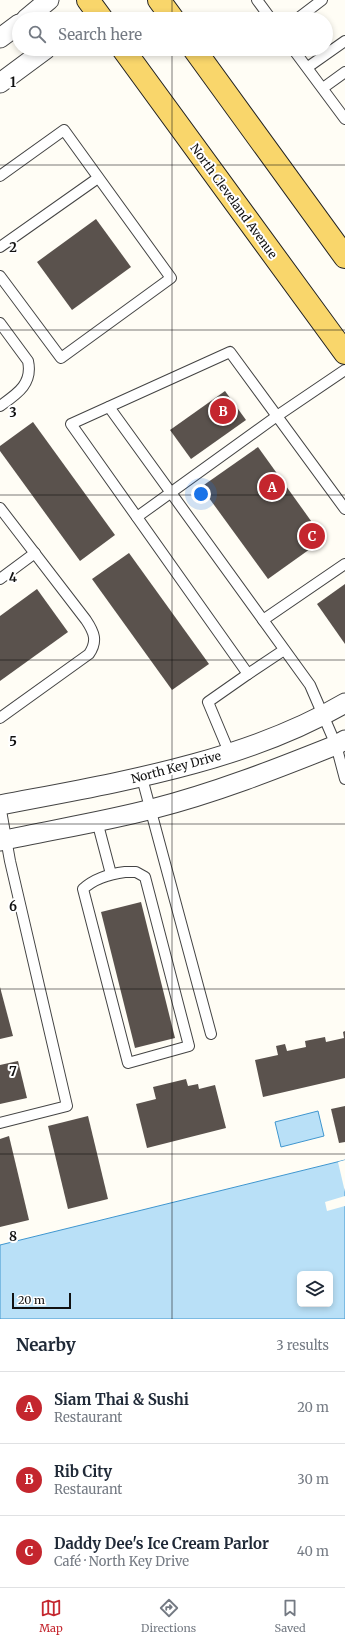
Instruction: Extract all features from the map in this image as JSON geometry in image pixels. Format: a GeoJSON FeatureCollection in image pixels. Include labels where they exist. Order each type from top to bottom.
{"type":"FeatureCollection","features":[{"type":"Feature","properties":{"kind":"main road"},"geometry":{"type":"LineString","coordinates":[[159,0],[168,12]]}},
{"type":"Feature","properties":{"kind":"main road","name":"North Cleveland Avenue"},"geometry":{"type":"LineString","coordinates":[[128,56],[345,353]]}},
{"type":"Feature","properties":{"kind":"main road"},"geometry":{"type":"LineString","coordinates":[[199,56],[345,257]]}},
{"type":"Feature","properties":{"kind":"street"},"geometry":{"type":"LineString","coordinates":[[34,12],[49,0]]}},
{"type":"Feature","properties":{"kind":"street"},"geometry":{"type":"LineString","coordinates":[[0,38],[12,29]]}},
{"type":"Feature","properties":{"kind":"street"},"geometry":{"type":"LineString","coordinates":[[0,83],[37,56]]}},
{"type":"Feature","properties":{"kind":"street","name":"North Key Drive"},"geometry":{"type":"LineString","coordinates":[[0,805],[142,778],[264,740],[345,704]]}},
{"type":"Feature","properties":{"kind":"street"},"geometry":{"type":"LineString","coordinates":[[3,840],[150,810],[260,775],[341,743]]}},
{"type":"Feature","properties":{"kind":"lane"},"geometry":{"type":"LineString","coordinates":[[257,0],[266,12]]}},
{"type":"Feature","properties":{"kind":"lane"},"geometry":{"type":"LineString","coordinates":[[305,12],[316,2]]}},
{"type":"Feature","properties":{"kind":"lane"},"geometry":{"type":"LineString","coordinates":[[333,49],[345,41]]}},
{"type":"Feature","properties":{"kind":"lane"},"geometry":{"type":"LineString","coordinates":[[299,56],[345,119]]}},
{"type":"Feature","properties":{"kind":"lane"},"geometry":{"type":"LineString","coordinates":[[308,67],[324,56]]}},
{"type":"Feature","properties":{"kind":"lane"},"geometry":{"type":"LineString","coordinates":[[323,88],[345,72]]}},
{"type":"Feature","properties":{"kind":"lane"},"geometry":{"type":"LineString","coordinates":[[0,176],[64,130],[171,278],[61,358],[0,276]]}},
{"type":"Feature","properties":{"kind":"lane"},"geometry":{"type":"LineString","coordinates":[[0,247],[98,178]]}},
{"type":"Feature","properties":{"kind":"lane"},"geometry":{"type":"LineString","coordinates":[[0,323],[28,361],[29,368],[28,380],[21,391],[0,406]]}},
{"type":"Feature","properties":{"kind":"lane"},"geometry":{"type":"LineString","coordinates":[[248,674],[71,424],[230,352],[345,509]]}},
{"type":"Feature","properties":{"kind":"lane"},"geometry":{"type":"LineString","coordinates":[[137,517],[277,416],[345,370]]}},
{"type":"Feature","properties":{"kind":"lane"},"geometry":{"type":"LineString","coordinates":[[109,407],[310,685],[324,714],[341,743],[345,779]]}},
{"type":"Feature","properties":{"kind":"lane"},"geometry":{"type":"LineString","coordinates":[[0,508],[94,631],[94,647],[89,654],[0,718]]}},
{"type":"Feature","properties":{"kind":"lane"},"geometry":{"type":"LineString","coordinates":[[0,578],[35,553]]}},
{"type":"Feature","properties":{"kind":"lane"},"geometry":{"type":"LineString","coordinates":[[263,620],[345,564]]}},
{"type":"Feature","properties":{"kind":"lane"},"geometry":{"type":"LineString","coordinates":[[229,752],[208,702],[284,650]]}},
{"type":"Feature","properties":{"kind":"lane"},"geometry":{"type":"LineString","coordinates":[[142,778],[211,1034]]}},
{"type":"Feature","properties":{"kind":"lane"},"geometry":{"type":"LineString","coordinates":[[0,805],[3,840],[10,861],[67,1106],[0,1123]]}},
{"type":"Feature","properties":{"kind":"lane"},"geometry":{"type":"LineString","coordinates":[[97,821],[111,874]]}},
{"type":"Feature","properties":{"kind":"lane"},"geometry":{"type":"LineString","coordinates":[[136,872],[145,877],[190,1046],[128,1063],[83,889],[91,882],[111,874],[136,872]]}},
{"type":"Feature","properties":{"kind":"water"},"geometry":{"type":"Polygon","coordinates":[[[318,1111],[324,1136],[281,1147],[275,1122],[318,1111]]]}},
{"type":"Feature","properties":{"kind":"water"},"geometry":{"type":"Polygon","coordinates":[[[345,1160],[345,1319],[0,1319],[0,1245],[345,1160]]]}},
{"type":"Feature","properties":{"kind":"pier"},"geometry":{"type":"Polygon","coordinates":[[[345,1160],[345,1192],[338,1162],[345,1160]]]}},
{"type":"Feature","properties":{"kind":"pier"},"geometry":{"type":"Polygon","coordinates":[[[345,1196],[345,1206],[327,1211],[325,1202],[345,1196]]]}},
{"type":"Feature","properties":{"kind":"building"},"geometry":{"type":"Polygon","coordinates":[[[96,219],[131,267],[72,310],[37,262],[96,219]]]}},
{"type":"Feature","properties":{"kind":"building"},"geometry":{"type":"Polygon","coordinates":[[[225,391],[246,420],[191,459],[170,430],[225,391]]]}},
{"type":"Feature","properties":{"kind":"building"},"geometry":{"type":"Polygon","coordinates":[[[33,422],[115,535],[80,561],[0,451],[0,446],[33,422]]]}},
{"type":"Feature","properties":{"kind":"building"},"geometry":{"type":"Polygon","coordinates":[[[258,447],[324,539],[268,579],[201,487],[258,447]]]}},
{"type":"Feature","properties":{"kind":"building"},"geometry":{"type":"Polygon","coordinates":[[[129,553],[209,664],[172,690],[92,579],[129,553]]]}},
{"type":"Feature","properties":{"kind":"building"},"geometry":{"type":"Polygon","coordinates":[[[345,584],[345,644],[317,604],[345,584]]]}},
{"type":"Feature","properties":{"kind":"building"},"geometry":{"type":"Polygon","coordinates":[[[37,589],[68,632],[0,681],[0,616],[37,589]]]}},
{"type":"Feature","properties":{"kind":"building"},"geometry":{"type":"Polygon","coordinates":[[[141,902],[175,1038],[135,1048],[101,912],[141,902]]]}},
{"type":"Feature","properties":{"kind":"building"},"geometry":{"type":"Polygon","coordinates":[[[0,987],[13,1036],[0,1039],[0,987]]]}},
{"type":"Feature","properties":{"kind":"building"},"geometry":{"type":"Polygon","coordinates":[[[345,1031],[345,1078],[263,1097],[255,1060],[278,1055],[276,1046],[285,1044],[287,1051],[306,1047],[305,1041],[325,1037],[326,1042],[344,1038],[343,1032],[345,1031]]]}},
{"type":"Feature","properties":{"kind":"building"},"geometry":{"type":"Polygon","coordinates":[[[18,1061],[27,1098],[0,1104],[0,1065],[18,1061]]]}},
{"type":"Feature","properties":{"kind":"building"},"geometry":{"type":"Polygon","coordinates":[[[186,1079],[188,1086],[198,1084],[199,1089],[215,1085],[226,1128],[147,1148],[136,1104],[156,1099],[153,1087],[186,1079]]]}},
{"type":"Feature","properties":{"kind":"building"},"geometry":{"type":"Polygon","coordinates":[[[345,1106],[345,1142],[339,1143],[331,1109],[345,1106]]]}},
{"type":"Feature","properties":{"kind":"building"},"geometry":{"type":"Polygon","coordinates":[[[88,1116],[108,1199],[68,1209],[48,1126],[88,1116]]]}},
{"type":"Feature","properties":{"kind":"building"},"geometry":{"type":"Polygon","coordinates":[[[9,1136],[29,1220],[0,1227],[0,1139],[9,1136]]]}},
{"type":"Feature","properties":{"kind":"place","name":"Rib City"},"geometry":{"type":"Point","coordinates":[223,411]}},
{"type":"Feature","properties":{"kind":"place","name":"Siam Thai & Sushi"},"geometry":{"type":"Point","coordinates":[272,487]}},
{"type":"Feature","properties":{"kind":"place","name":"Daddy Dee's Ice Cream Parlor"},"geometry":{"type":"Point","coordinates":[312,536]}}]}
